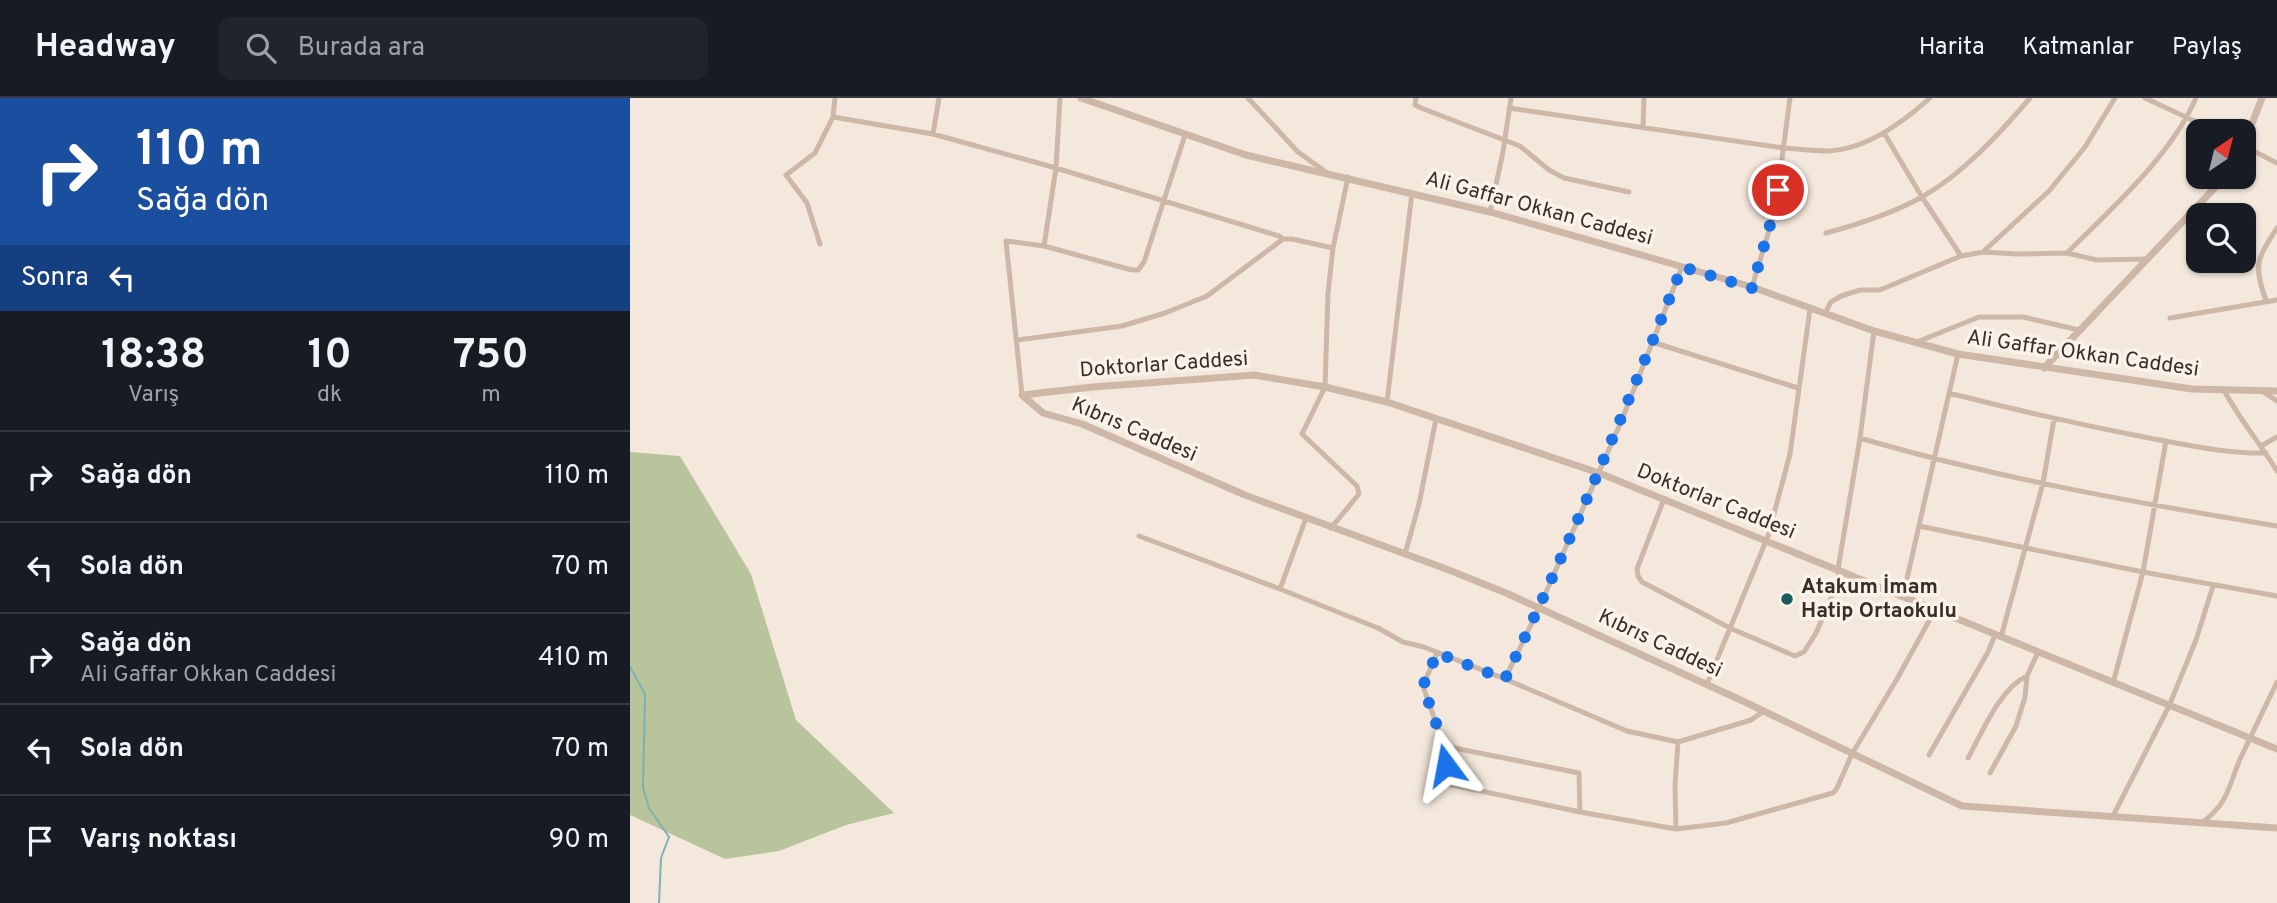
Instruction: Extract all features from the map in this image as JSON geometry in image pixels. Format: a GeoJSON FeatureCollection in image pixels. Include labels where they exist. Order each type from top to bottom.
{"type":"FeatureCollection","features":[{"type":"Feature","properties":{"kind":"street"},"geometry":{"type":"LineString","coordinates":[[820,244],[807,203],[786,175],[814,153],[832,117],[835,98]]}},
{"type":"Feature","properties":{"kind":"street"},"geometry":{"type":"LineString","coordinates":[[933,134],[939,98]]}},
{"type":"Feature","properties":{"kind":"street"},"geometry":{"type":"LineString","coordinates":[[1044,246],[1056,168],[1060,98]]}},
{"type":"Feature","properties":{"kind":"street","name":"Ali Gaffar Okkan Caddesi"},"geometry":{"type":"LineString","coordinates":[[1081,98],[1185,135],[1285,165],[1348,177],[1490,212],[1752,288],[1874,331],[1958,354],[2181,388],[2277,391]]}},
{"type":"Feature","properties":{"kind":"street"},"geometry":{"type":"LineString","coordinates":[[1248,98],[1298,152],[1326,172]]}},
{"type":"Feature","properties":{"kind":"street"},"geometry":{"type":"LineString","coordinates":[[1416,98],[1415,105],[1421,108],[1520,146],[1563,178],[1629,192]]}},
{"type":"Feature","properties":{"kind":"street"},"geometry":{"type":"LineString","coordinates":[[1490,212],[1511,98]]}},
{"type":"Feature","properties":{"kind":"street"},"geometry":{"type":"LineString","coordinates":[[1643,128],[1644,98]]}},
{"type":"Feature","properties":{"kind":"street"},"geometry":{"type":"LineString","coordinates":[[1752,288],[1774,211],[1790,98]]}},
{"type":"Feature","properties":{"kind":"street"},"geometry":{"type":"LineString","coordinates":[[1509,108],[1784,148],[1830,150],[1858,145],[1884,133],[1930,98]]}},
{"type":"Feature","properties":{"kind":"street"},"geometry":{"type":"LineString","coordinates":[[1826,233],[1854,225],[1922,197],[1956,173],[2005,127],[2030,98]]}},
{"type":"Feature","properties":{"kind":"street"},"geometry":{"type":"LineString","coordinates":[[1983,252],[2049,191],[2085,146],[2115,98]]}},
{"type":"Feature","properties":{"kind":"street"},"geometry":{"type":"LineString","coordinates":[[2145,98],[2192,119]]}},
{"type":"Feature","properties":{"kind":"street"},"geometry":{"type":"LineString","coordinates":[[2067,253],[2146,171],[2188,117],[2196,98]]}},
{"type":"Feature","properties":{"kind":"street"},"geometry":{"type":"LineString","coordinates":[[2254,119],[2262,98]]}},
{"type":"Feature","properties":{"kind":"street"},"geometry":{"type":"LineString","coordinates":[[832,117],[933,134],[1056,168],[1283,239],[1333,248]]}},
{"type":"Feature","properties":{"kind":"street"},"geometry":{"type":"LineString","coordinates":[[1884,133],[1961,256]]}},
{"type":"Feature","properties":{"kind":"street"},"geometry":{"type":"LineString","coordinates":[[1022,395],[1006,241],[1044,246],[1138,270],[1144,262],[1185,135]]}},
{"type":"Feature","properties":{"kind":"street"},"geometry":{"type":"LineString","coordinates":[[2256,152],[2277,163]]}},
{"type":"Feature","properties":{"kind":"street"},"geometry":{"type":"LineString","coordinates":[[1331,528],[1359,494],[1357,486],[1301,434],[1325,387],[1328,293],[1333,248],[1348,177]]}},
{"type":"Feature","properties":{"kind":"street"},"geometry":{"type":"LineString","coordinates":[[2044,368],[2214,189]]}},
{"type":"Feature","properties":{"kind":"street"},"geometry":{"type":"LineString","coordinates":[[1387,402],[1412,193]]}},
{"type":"Feature","properties":{"kind":"street"},"geometry":{"type":"LineString","coordinates":[[2266,300],[2260,284],[2259,257],[2277,228]]}},
{"type":"Feature","properties":{"kind":"street"},"geometry":{"type":"LineString","coordinates":[[1018,340],[1122,326],[1165,313],[1207,296],[1283,239]]}},
{"type":"Feature","properties":{"kind":"street"},"geometry":{"type":"LineString","coordinates":[[1825,313],[1831,302],[1842,296],[1860,290],[1880,290],[1961,256],[1983,252],[2067,253],[2097,260],[2148,259]]}},
{"type":"Feature","properties":{"kind":"street"},"geometry":{"type":"LineString","coordinates":[[1505,679],[1599,473],[1682,267]]}},
{"type":"Feature","properties":{"kind":"street"},"geometry":{"type":"LineString","coordinates":[[2170,318],[2277,300]]}},
{"type":"Feature","properties":{"kind":"street"},"geometry":{"type":"LineString","coordinates":[[1707,684],[1767,541],[1790,454],[1810,309]]}},
{"type":"Feature","properties":{"kind":"street"},"geometry":{"type":"LineString","coordinates":[[1914,343],[1979,317],[2023,317],[2079,330]]}},
{"type":"Feature","properties":{"kind":"street"},"geometry":{"type":"LineString","coordinates":[[1664,499],[1637,569],[1642,582],[1731,629],[1794,656],[1804,652],[1816,633],[1839,580],[1838,569],[1860,438],[1874,331]]}},
{"type":"Feature","properties":{"kind":"street"},"geometry":{"type":"LineString","coordinates":[[1652,342],[1798,388]]}},
{"type":"Feature","properties":{"kind":"street"},"geometry":{"type":"LineString","coordinates":[[1903,596],[1958,354]]}},
{"type":"Feature","properties":{"kind":"street","name":"Doktorlar Caddesi"},"geometry":{"type":"LineString","coordinates":[[1022,395],[1254,375],[1325,387],[1387,402],[1599,473],[2277,749]]}},
{"type":"Feature","properties":{"kind":"street"},"geometry":{"type":"LineString","coordinates":[[2224,390],[2236,413],[2277,471]]}},
{"type":"Feature","properties":{"kind":"street"},"geometry":{"type":"LineString","coordinates":[[2262,391],[2277,401]]}},
{"type":"Feature","properties":{"kind":"street"},"geometry":{"type":"LineString","coordinates":[[1949,393],[2054,419],[2166,441],[2242,454],[2266,453]]}},
{"type":"Feature","properties":{"kind":"street","name":"Kıbrıs Caddesi"},"geometry":{"type":"LineString","coordinates":[[1022,395],[1043,412],[1082,425],[1223,486],[1449,570],[1539,608],[1707,684],[1962,806],[2277,828]]}},
{"type":"Feature","properties":{"kind":"street"},"geometry":{"type":"LineString","coordinates":[[1405,554],[1419,504],[1436,419]]}},
{"type":"Feature","properties":{"kind":"street"},"geometry":{"type":"LineString","coordinates":[[1929,755],[1998,636],[2043,483],[2054,419]]}},
{"type":"Feature","properties":{"kind":"street"},"geometry":{"type":"LineString","coordinates":[[1860,438],[1934,460],[2156,505],[2277,526]]}},
{"type":"Feature","properties":{"kind":"street"},"geometry":{"type":"LineString","coordinates":[[2261,446],[2277,438]]}},
{"type":"Feature","properties":{"kind":"street"},"geometry":{"type":"LineString","coordinates":[[2113,683],[2143,572],[2166,441]]}},
{"type":"Feature","properties":{"kind":"street"},"geometry":{"type":"LineString","coordinates":[[1280,589],[1306,518]]}},
{"type":"Feature","properties":{"kind":"street"},"geometry":{"type":"LineString","coordinates":[[1919,526],[2213,586],[2277,596]]}},
{"type":"Feature","properties":{"kind":"street"},"geometry":{"type":"LineString","coordinates":[[1139,536],[1378,628],[1404,642],[1424,647],[1505,679],[1627,732],[1678,742],[1751,720],[1764,711]]}},
{"type":"Feature","properties":{"kind":"street"},"geometry":{"type":"LineString","coordinates":[[2113,816],[2169,706],[2196,640],[2213,586]]}},
{"type":"Feature","properties":{"kind":"street"},"geometry":{"type":"LineString","coordinates":[[1437,653],[1423,686],[1444,746],[1448,784],[1676,829],[1726,823],[1826,796],[1837,788],[1852,754],[1934,610]]}},
{"type":"Feature","properties":{"kind":"street"},"geometry":{"type":"LineString","coordinates":[[1990,773],[2015,726],[2025,697],[2027,676],[2038,652]]}},
{"type":"Feature","properties":{"kind":"street"},"geometry":{"type":"LineString","coordinates":[[1968,758],[2000,702],[2012,686],[2027,676]]}},
{"type":"Feature","properties":{"kind":"street"},"geometry":{"type":"LineString","coordinates":[[2203,822],[2217,811],[2225,799],[2277,682]]}},
{"type":"Feature","properties":{"kind":"street"},"geometry":{"type":"LineString","coordinates":[[1676,829],[1678,742]]}},
{"type":"Feature","properties":{"kind":"street"},"geometry":{"type":"LineString","coordinates":[[1444,746],[1579,773],[1580,812]]}},
{"type":"Feature","properties":{"kind":"green space"},"geometry":{"type":"Polygon","coordinates":[[[630,452],[680,456],[751,574],[796,720],[894,813],[846,825],[779,851],[725,859],[630,815],[630,452]]]}},
{"type":"Feature","properties":{"kind":"waterway"},"geometry":{"type":"LineString","coordinates":[[630,667],[645,694],[643,788],[649,808],[669,837],[661,858],[659,903]]}},
{"type":"Feature","properties":{"kind":"place","name":"Atakum İmam Hatip Ortaokulu"},"geometry":{"type":"Point","coordinates":[1787,599]}},
{"type":"Feature","properties":{"kind":"route"},"geometry":{"type":"LineString","coordinates":[[1446,765],[1444,746],[1423,686],[1437,653],[1505,679],[1621,422],[1682,267],[1752,288],[1778,190]]}}]}
